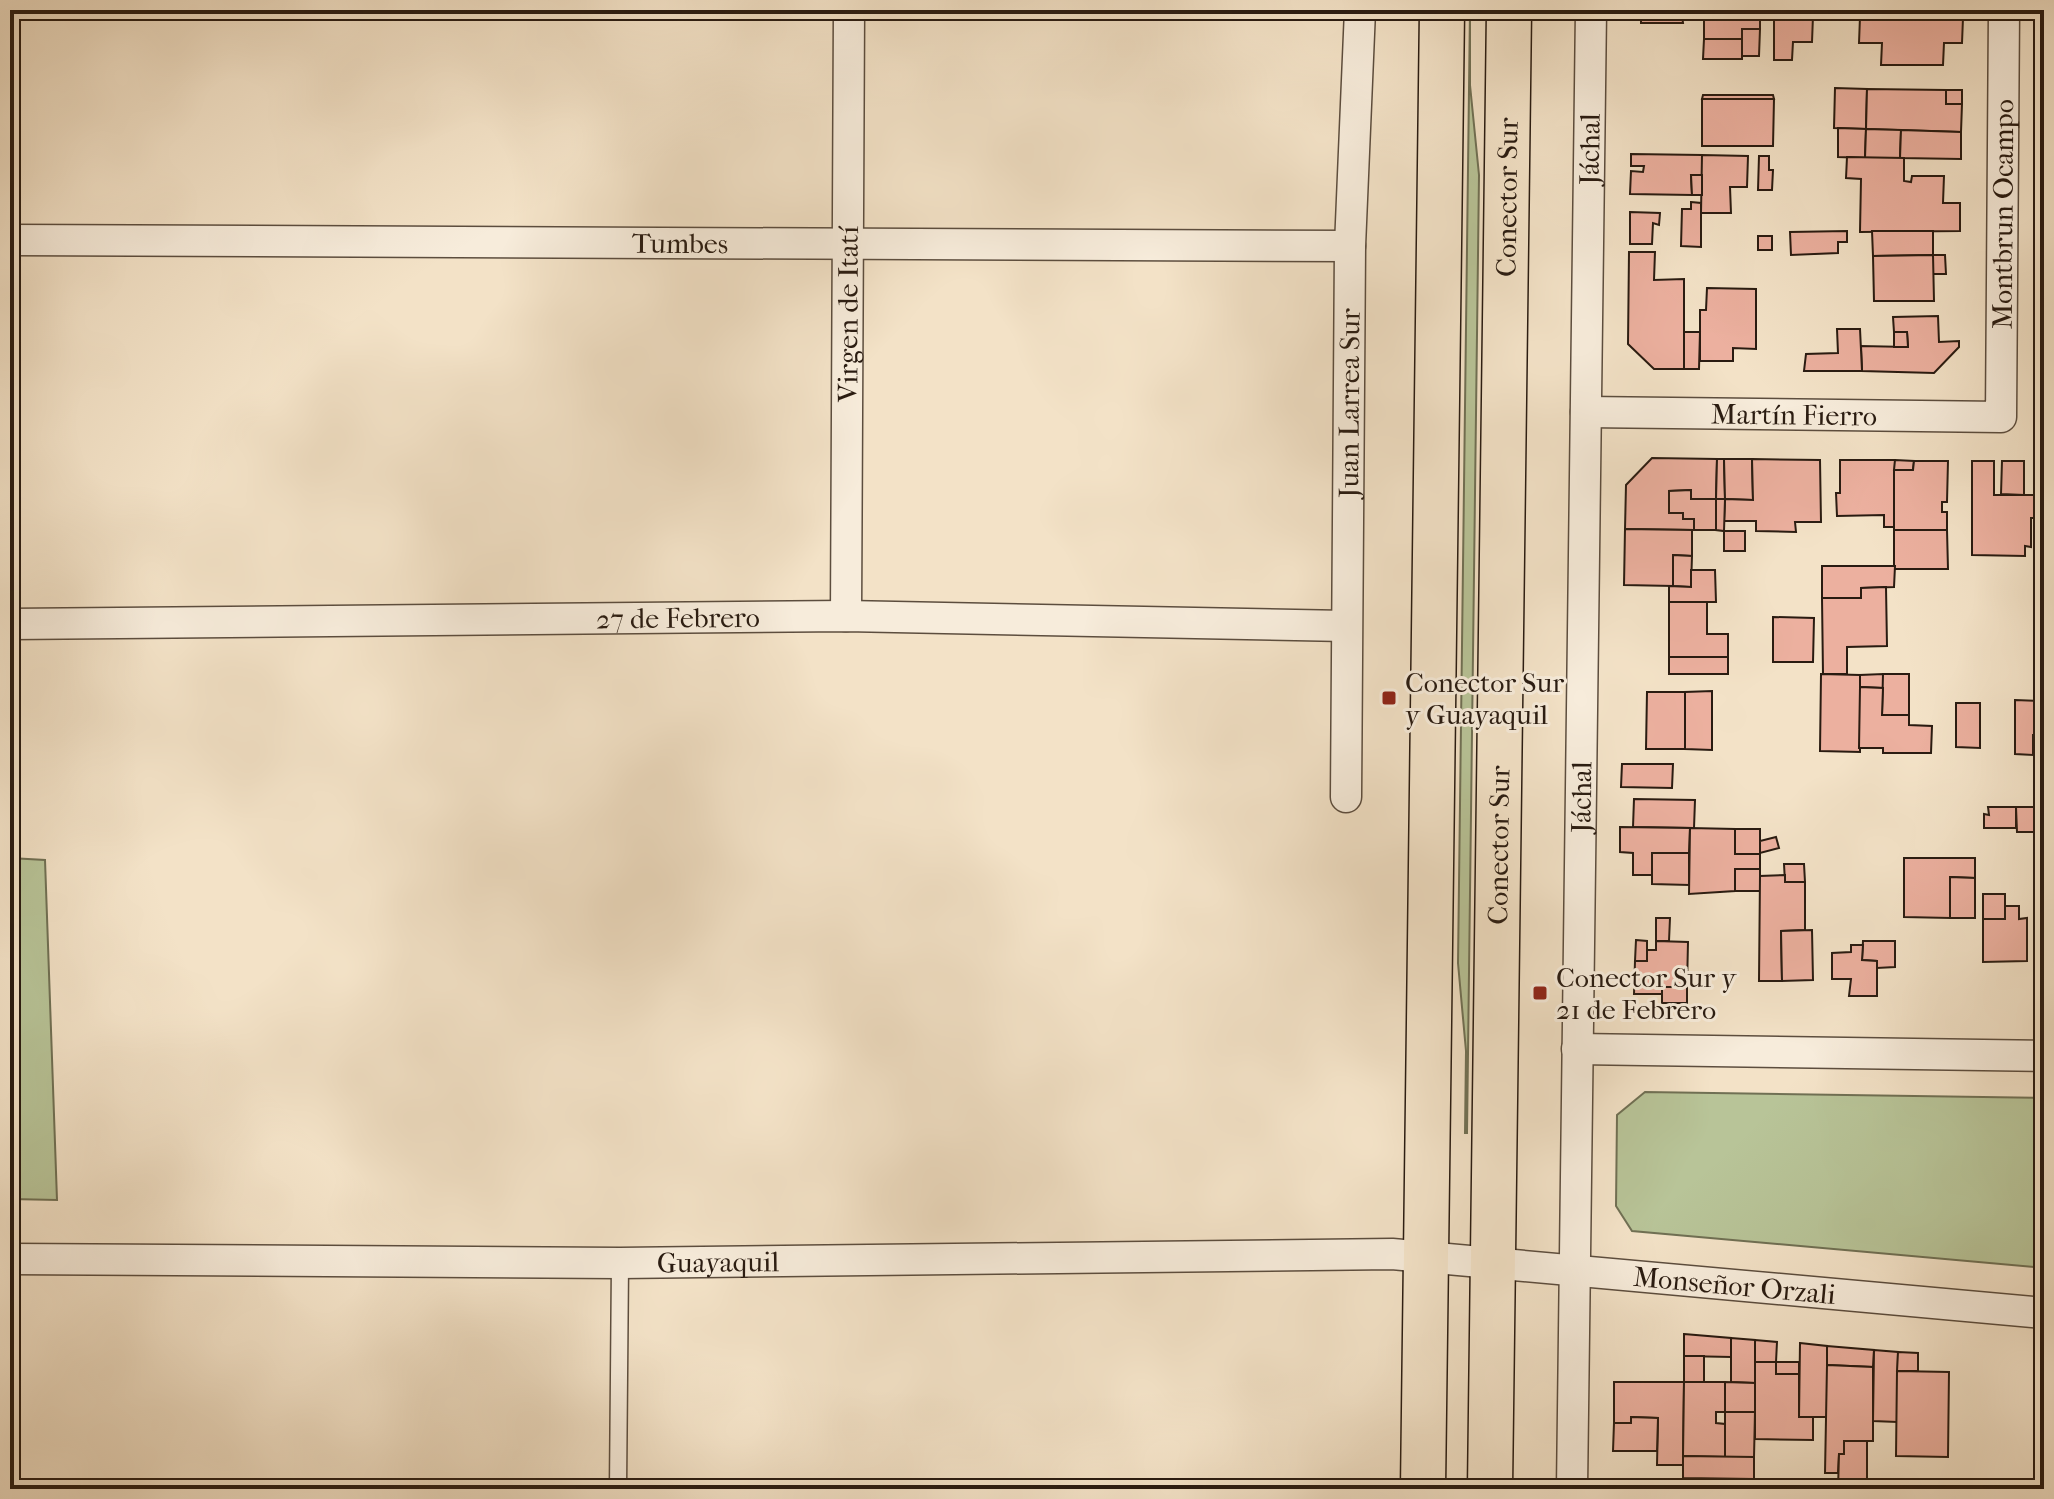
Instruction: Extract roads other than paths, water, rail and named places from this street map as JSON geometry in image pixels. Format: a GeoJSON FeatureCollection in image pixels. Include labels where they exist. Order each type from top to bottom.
{"type":"FeatureCollection","features":[{"type":"Feature","properties":{"kind":"main road"},"geometry":{"type":"LineString","coordinates":[[1423,1489],[1442,10]]}},
{"type":"Feature","properties":{"kind":"main road","name":"Conector Sur"},"geometry":{"type":"LineString","coordinates":[[1490,1489],[1509,10]]}},
{"type":"Feature","properties":{"kind":"street","name":"Virgen de Itatí"},"geometry":{"type":"LineString","coordinates":[[846,616],[849,10]]}},
{"type":"Feature","properties":{"kind":"street","name":"Juan Larrea Sur"},"geometry":{"type":"LineString","coordinates":[[1346,797],[1350,246],[1360,10]]}},
{"type":"Feature","properties":{"kind":"street","name":"Jáchal"},"geometry":{"type":"LineString","coordinates":[[1572,1489],[1591,10]]}},
{"type":"Feature","properties":{"kind":"street","name":"Montbrun Ocampo"},"geometry":{"type":"LineString","coordinates":[[2001,417],[2004,10]]}},
{"type":"Feature","properties":{"kind":"street","name":"Tumbes"},"geometry":{"type":"LineString","coordinates":[[10,240],[1350,246]]}},
{"type":"Feature","properties":{"kind":"street","name":"Martín Fierro"},"geometry":{"type":"LineString","coordinates":[[1586,412],[2001,417]]}},
{"type":"Feature","properties":{"kind":"street","name":"27 de Febrero"},"geometry":{"type":"LineString","coordinates":[[10,624],[846,616],[1346,626]]}},
{"type":"Feature","properties":{"kind":"street"},"geometry":{"type":"LineString","coordinates":[[1577,1049],[2044,1056]]}},
{"type":"Feature","properties":{"kind":"street","name":"Guayaquil"},"geometry":{"type":"LineString","coordinates":[[10,1259],[620,1263],[1315,1253],[1426,1257]]}},
{"type":"Feature","properties":{"kind":"street","name":"Monseñor Orzali"},"geometry":{"type":"LineString","coordinates":[[1426,1257],[2044,1313]]}},
{"type":"Feature","properties":{"kind":"lane"},"geometry":{"type":"LineString","coordinates":[[618,1489],[620,1263]]}},
{"type":"Feature","properties":{"kind":"place","name":"Conector Sur y Guayaquil"},"geometry":{"type":"Point","coordinates":[1389,698]}},
{"type":"Feature","properties":{"kind":"place","name":"Conector Sur y 21 de Febrero"},"geometry":{"type":"Point","coordinates":[1540,993]}}]}
